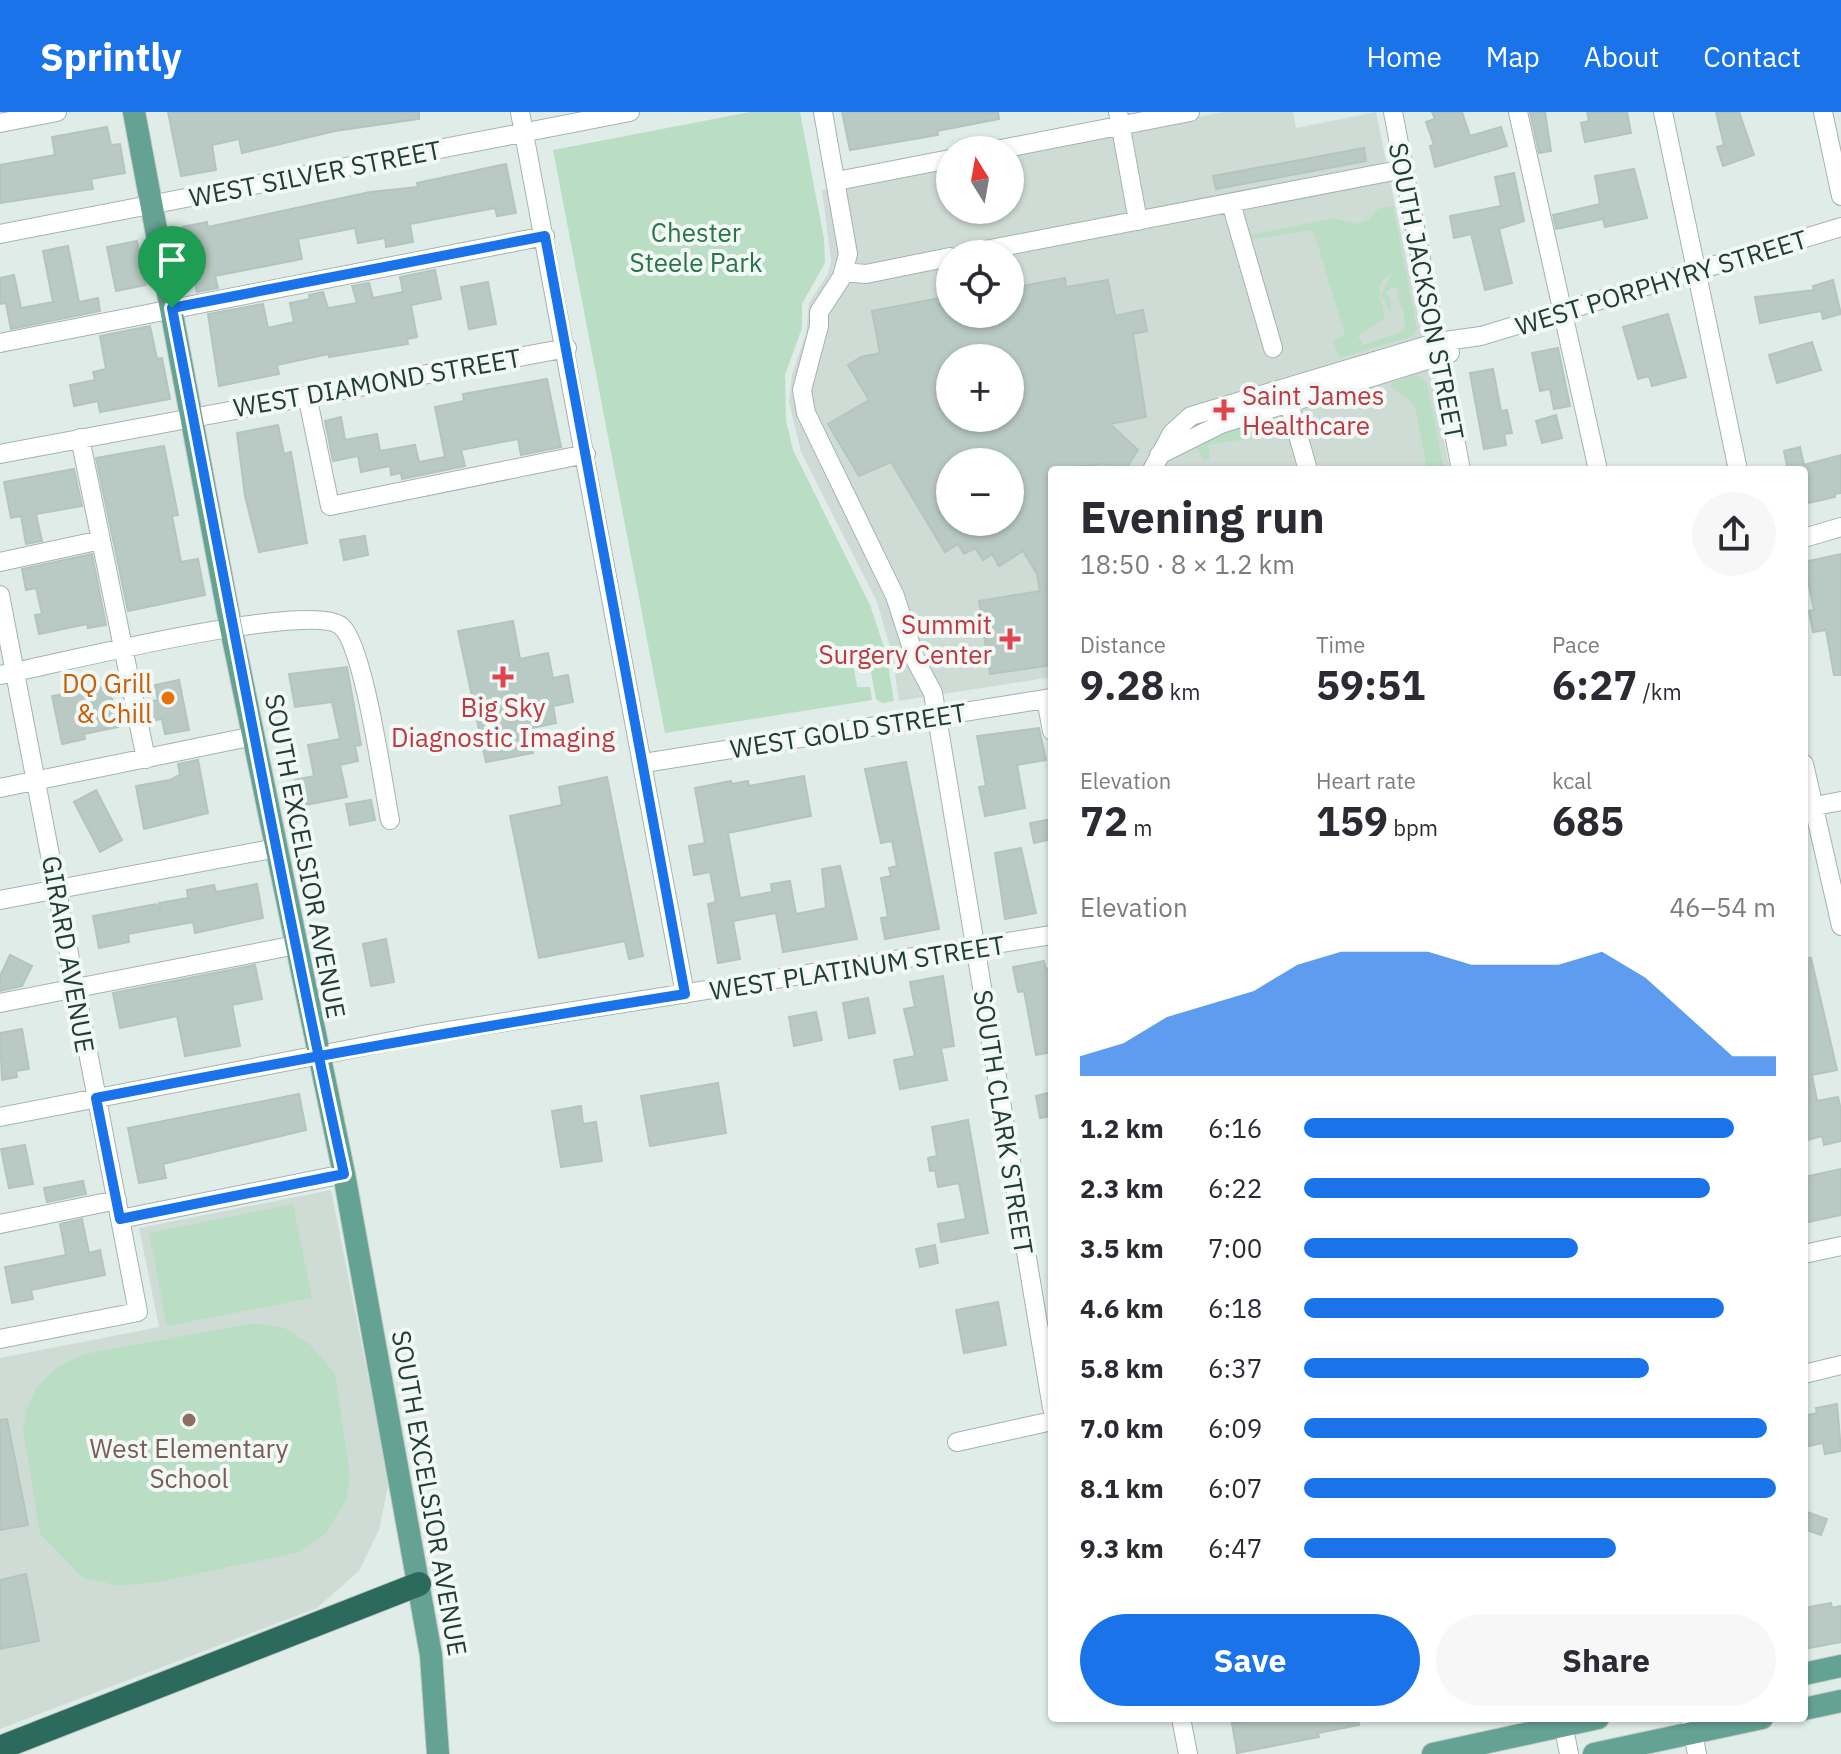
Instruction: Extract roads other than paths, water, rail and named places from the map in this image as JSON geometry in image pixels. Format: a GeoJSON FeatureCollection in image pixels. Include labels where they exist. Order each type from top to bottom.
{"type":"FeatureCollection","features":[{"type":"Feature","properties":{"kind":"highway"},"geometry":{"type":"LineString","coordinates":[[0,1748],[419,1584]]}},
{"type":"Feature","properties":{"kind":"main road","name":"SOUTH EXCELSIOR AVENUE"},"geometry":{"type":"LineString","coordinates":[[134,112],[231,628],[344,1174],[431,1655],[438,1754]]}},
{"type":"Feature","properties":{"kind":"main road"},"geometry":{"type":"LineString","coordinates":[[1808,1673],[1841,1666]]}},
{"type":"Feature","properties":{"kind":"main road"},"geometry":{"type":"LineString","coordinates":[[1808,1708],[1841,1701]]}},
{"type":"Feature","properties":{"kind":"main road"},"geometry":{"type":"LineString","coordinates":[[1433,1754],[1562,1722]]}},
{"type":"Feature","properties":{"kind":"main road"},"geometry":{"type":"LineString","coordinates":[[1594,1754],[1746,1722]]}},
{"type":"Feature","properties":{"kind":"street"},"geometry":{"type":"LineString","coordinates":[[0,123],[57,112]]}},
{"type":"Feature","properties":{"kind":"street"},"geometry":{"type":"LineString","coordinates":[[520,112],[567,348],[685,994]]}},
{"type":"Feature","properties":{"kind":"street","name":"WEST SILVER STREET"},"geometry":{"type":"LineString","coordinates":[[0,234],[630,112]]}},
{"type":"Feature","properties":{"kind":"street","name":"SOUTH CLARK STREET"},"geometry":{"type":"LineString","coordinates":[[823,112],[848,254],[843,272],[819,312],[819,326],[803,378],[806,413],[895,596],[916,661],[933,693],[1048,1384]]}},
{"type":"Feature","properties":{"kind":"street"},"geometry":{"type":"LineString","coordinates":[[1024,143],[1119,119],[1190,112]]}},
{"type":"Feature","properties":{"kind":"street","name":"SOUTH JACKSON STREET"},"geometry":{"type":"LineString","coordinates":[[1393,112],[1460,466]]}},
{"type":"Feature","properties":{"kind":"street"},"geometry":{"type":"LineString","coordinates":[[1518,112],[1597,466]]}},
{"type":"Feature","properties":{"kind":"street"},"geometry":{"type":"LineString","coordinates":[[1663,112],[1737,466]]}},
{"type":"Feature","properties":{"kind":"street"},"geometry":{"type":"LineString","coordinates":[[1823,112],[1841,196]]}},
{"type":"Feature","properties":{"kind":"street"},"geometry":{"type":"LineString","coordinates":[[1119,119],[1138,221]]}},
{"type":"Feature","properties":{"kind":"street"},"geometry":{"type":"LineString","coordinates":[[837,181],[936,162]]}},
{"type":"Feature","properties":{"kind":"street"},"geometry":{"type":"LineString","coordinates":[[1024,243],[1404,169]]}},
{"type":"Feature","properties":{"kind":"street"},"geometry":{"type":"LineString","coordinates":[[1231,203],[1273,348]]}},
{"type":"Feature","properties":{"kind":"street","name":"WEST PORPHYRY STREET"},"geometry":{"type":"LineString","coordinates":[[1155,462],[1172,433],[1191,416],[1286,394],[1439,350],[1841,227]]}},
{"type":"Feature","properties":{"kind":"street"},"geometry":{"type":"LineString","coordinates":[[0,343],[545,236]]}},
{"type":"Feature","properties":{"kind":"street"},"geometry":{"type":"LineString","coordinates":[[843,272],[866,274],[936,260]]}},
{"type":"Feature","properties":{"kind":"street","name":"WEST DIAMOND STREET"},"geometry":{"type":"LineString","coordinates":[[0,454],[567,348]]}},
{"type":"Feature","properties":{"kind":"street"},"geometry":{"type":"LineString","coordinates":[[1286,394],[1307,466]]}},
{"type":"Feature","properties":{"kind":"street"},"geometry":{"type":"LineString","coordinates":[[307,395],[330,506],[586,454]]}},
{"type":"Feature","properties":{"kind":"street"},"geometry":{"type":"LineString","coordinates":[[80,438],[146,759]]}},
{"type":"Feature","properties":{"kind":"street"},"geometry":{"type":"LineString","coordinates":[[1808,537],[1841,527]]}},
{"type":"Feature","properties":{"kind":"street"},"geometry":{"type":"LineString","coordinates":[[0,562],[101,540]]}},
{"type":"Feature","properties":{"kind":"street","name":"GIRARD AVENUE"},"geometry":{"type":"LineString","coordinates":[[0,595],[8,674],[37,781],[138,1312],[0,1339]]}},
{"type":"Feature","properties":{"kind":"street"},"geometry":{"type":"LineString","coordinates":[[8,674],[231,628],[306,618],[327,620],[341,626],[360,666],[390,820]]}},
{"type":"Feature","properties":{"kind":"street","name":"WEST GOLD STREET"},"geometry":{"type":"LineString","coordinates":[[644,763],[1048,698]]}},
{"type":"Feature","properties":{"kind":"street"},"geometry":{"type":"LineString","coordinates":[[0,788],[254,736]]}},
{"type":"Feature","properties":{"kind":"street"},"geometry":{"type":"LineString","coordinates":[[1841,801],[1809,808],[1841,926]]}},
{"type":"Feature","properties":{"kind":"street"},"geometry":{"type":"LineString","coordinates":[[0,900],[277,848]]}},
{"type":"Feature","properties":{"kind":"street","name":"WEST PLATINUM STREET"},"geometry":{"type":"LineString","coordinates":[[0,1117],[318,1055],[1048,936]]}},
{"type":"Feature","properties":{"kind":"street"},"geometry":{"type":"LineString","coordinates":[[0,1003],[296,945]]}},
{"type":"Feature","properties":{"kind":"street"},"geometry":{"type":"LineString","coordinates":[[0,1224],[118,1210],[344,1174]]}},
{"type":"Feature","properties":{"kind":"street"},"geometry":{"type":"LineString","coordinates":[[1808,1253],[1841,1246]]}},
{"type":"Feature","properties":{"kind":"street"},"geometry":{"type":"LineString","coordinates":[[1808,1373],[1841,1365]]}},
{"type":"Feature","properties":{"kind":"street"},"geometry":{"type":"LineString","coordinates":[[957,1442],[1048,1422]]}},
{"type":"Feature","properties":{"kind":"street"},"geometry":{"type":"LineString","coordinates":[[1182,1722],[1188,1754]]}},
{"type":"Feature","properties":{"kind":"street"},"geometry":{"type":"LineString","coordinates":[[1562,1722],[1569,1754]]}},
{"type":"Feature","properties":{"kind":"place","name":"Saint James Healthcare"},"geometry":{"type":"Point","coordinates":[1224,410]}},
{"type":"Feature","properties":{"kind":"place","name":"Summit Surgery Center"},"geometry":{"type":"Point","coordinates":[1010,639]}},
{"type":"Feature","properties":{"kind":"place","name":"Big Sky Diagnostic Imaging"},"geometry":{"type":"Point","coordinates":[503,677]}},
{"type":"Feature","properties":{"kind":"place","name":"DQ Grill & Chill"},"geometry":{"type":"Point","coordinates":[168,698]}},
{"type":"Feature","properties":{"kind":"place","name":"West Elementary School"},"geometry":{"type":"Point","coordinates":[189,1420]}},
{"type":"Feature","properties":{"kind":"park label","name":"Chester Steele Park"},"geometry":{"type":"Point","coordinates":[696,247]}}]}
